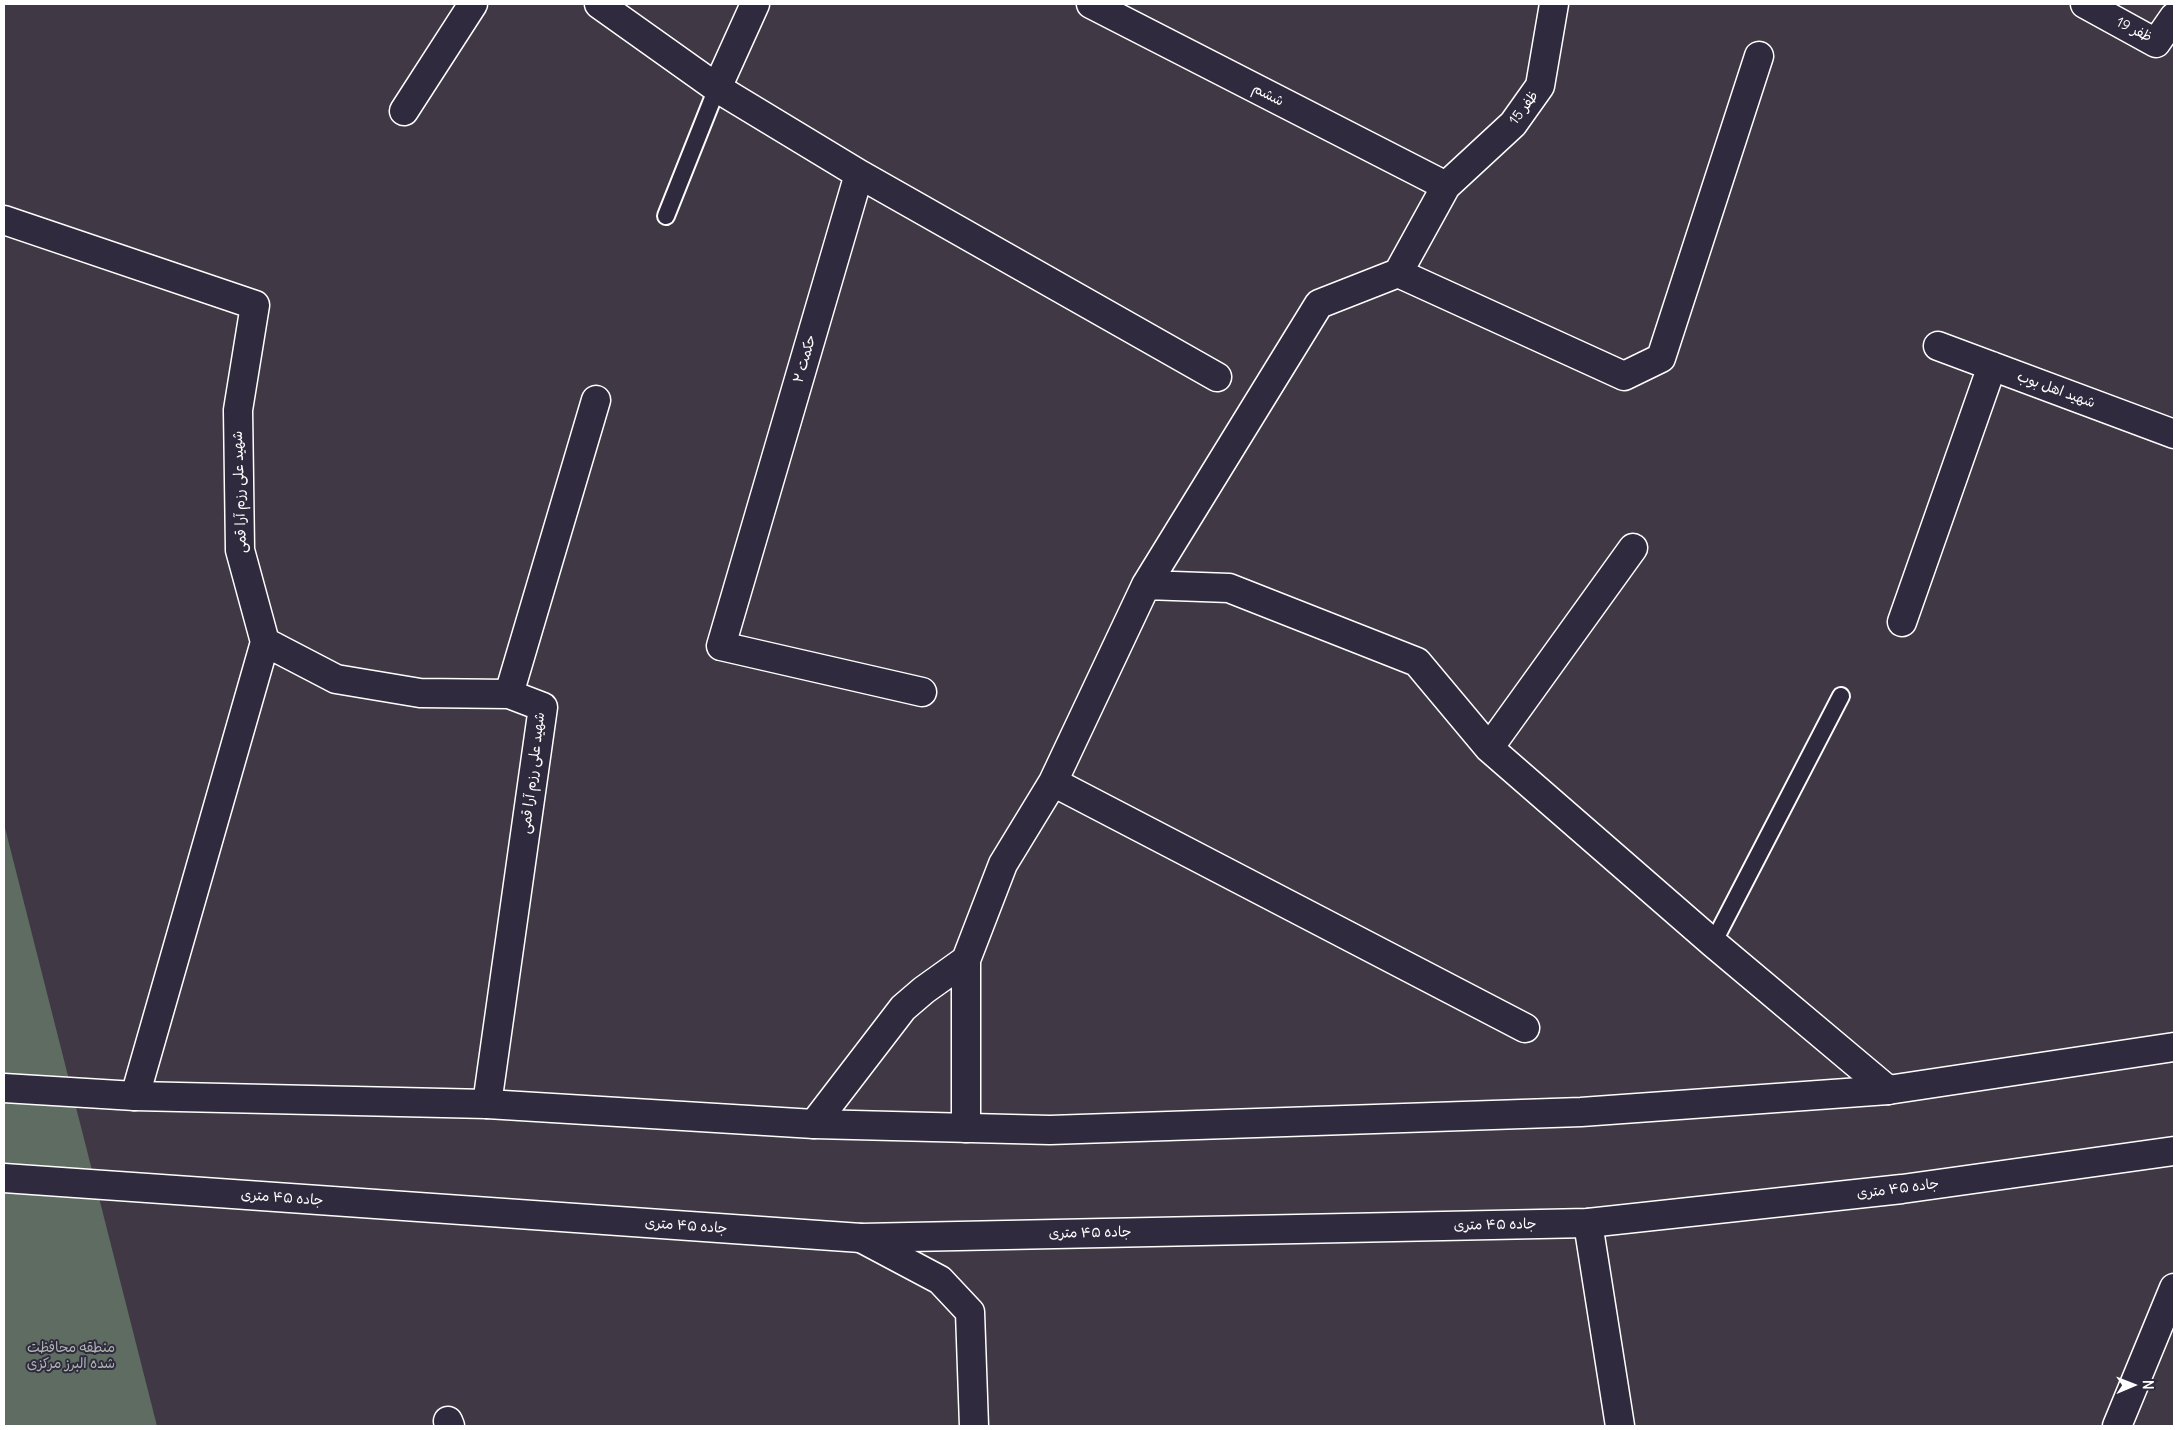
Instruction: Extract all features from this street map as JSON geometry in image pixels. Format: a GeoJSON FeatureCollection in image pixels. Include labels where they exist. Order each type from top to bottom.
{"type":"FeatureCollection","features":[{"type":"Feature","properties":{"kind":"street"},"geometry":{"type":"LineString","coordinates":[[404,111],[473,4]]}},
{"type":"Feature","properties":{"kind":"street"},"geometry":{"type":"LineString","coordinates":[[598,4],[717,88],[859,174],[1217,377]]}},
{"type":"Feature","properties":{"kind":"street"},"geometry":{"type":"LineString","coordinates":[[717,88],[755,4]]}},
{"type":"Feature","properties":{"kind":"street","name":"ششم"},"geometry":{"type":"LineString","coordinates":[[1091,4],[1446,186]]}},
{"type":"Feature","properties":{"kind":"street","name":"ظفر 15"},"geometry":{"type":"LineString","coordinates":[[1398,273],[1446,186],[1513,124],[1540,86],[1554,4]]}},
{"type":"Feature","properties":{"kind":"street","name":"ظفر 19"},"geometry":{"type":"LineString","coordinates":[[2085,4],[2156,42],[2174,17]]}},
{"type":"Feature","properties":{"kind":"street"},"geometry":{"type":"LineString","coordinates":[[966,1128],[966,960],[1003,864],[1054,782],[1146,586],[1319,304],[1398,273],[1624,376],[1661,358],[1759,56]]}},
{"type":"Feature","properties":{"kind":"street","name":"حکمت ۲"},"geometry":{"type":"LineString","coordinates":[[859,174],[721,646],[922,692]]}},
{"type":"Feature","properties":{"kind":"street","name":"شهید علی رزم آرا قمی"},"geometry":{"type":"LineString","coordinates":[[4,220],[255,305],[238,410],[240,550],[266,642],[336,679],[420,693],[509,694],[543,707],[487,1104]]}},
{"type":"Feature","properties":{"kind":"street","name":"شهید اهل بوب"},"geometry":{"type":"LineString","coordinates":[[1938,346],[2174,434]]}},
{"type":"Feature","properties":{"kind":"street"},"geometry":{"type":"LineString","coordinates":[[1902,622],[1992,366]]}},
{"type":"Feature","properties":{"kind":"street"},"geometry":{"type":"LineString","coordinates":[[509,694],[596,400]]}},
{"type":"Feature","properties":{"kind":"street"},"geometry":{"type":"LineString","coordinates":[[1489,748],[1633,548]]}},
{"type":"Feature","properties":{"kind":"street"},"geometry":{"type":"LineString","coordinates":[[1146,586],[1229,588],[1417,662],[1489,748],[1713,944],[1888,1090]]}},
{"type":"Feature","properties":{"kind":"street"},"geometry":{"type":"LineString","coordinates":[[136,1096],[266,642]]}},
{"type":"Feature","properties":{"kind":"street"},"geometry":{"type":"LineString","coordinates":[[1054,782],[1525,1028]]}},
{"type":"Feature","properties":{"kind":"street"},"geometry":{"type":"LineString","coordinates":[[814,1124],[903,1008],[924,990],[966,960]]}},
{"type":"Feature","properties":{"kind":"street"},"geometry":{"type":"LineString","coordinates":[[4,1088],[136,1096],[487,1104],[814,1124],[1060,1130],[1581,1112],[1888,1090],[2174,1047]]}},
{"type":"Feature","properties":{"kind":"street","name":"جاده ۴۵ متری"},"geometry":{"type":"LineString","coordinates":[[4,1178],[861,1238],[1588,1223],[1902,1190],[2174,1151]]}},
{"type":"Feature","properties":{"kind":"street"},"geometry":{"type":"LineString","coordinates":[[1588,1223],[1620,1426]]}},
{"type":"Feature","properties":{"kind":"street"},"geometry":{"type":"LineString","coordinates":[[861,1238],[940,1280],[970,1312],[974,1426]]}},
{"type":"Feature","properties":{"kind":"street"},"geometry":{"type":"LineString","coordinates":[[2117,1426],[2174,1288]]}},
{"type":"Feature","properties":{"kind":"lane"},"geometry":{"type":"LineString","coordinates":[[666,216],[717,88]]}},
{"type":"Feature","properties":{"kind":"lane"},"geometry":{"type":"LineString","coordinates":[[1713,944],[1841,696]]}},
{"type":"Feature","properties":{"kind":"green space","name":"منطقه محافظت شده البرز مرکزی"},"geometry":{"type":"Polygon","coordinates":[[[4,824],[157,1426],[4,1426],[4,824]]]}}]}
